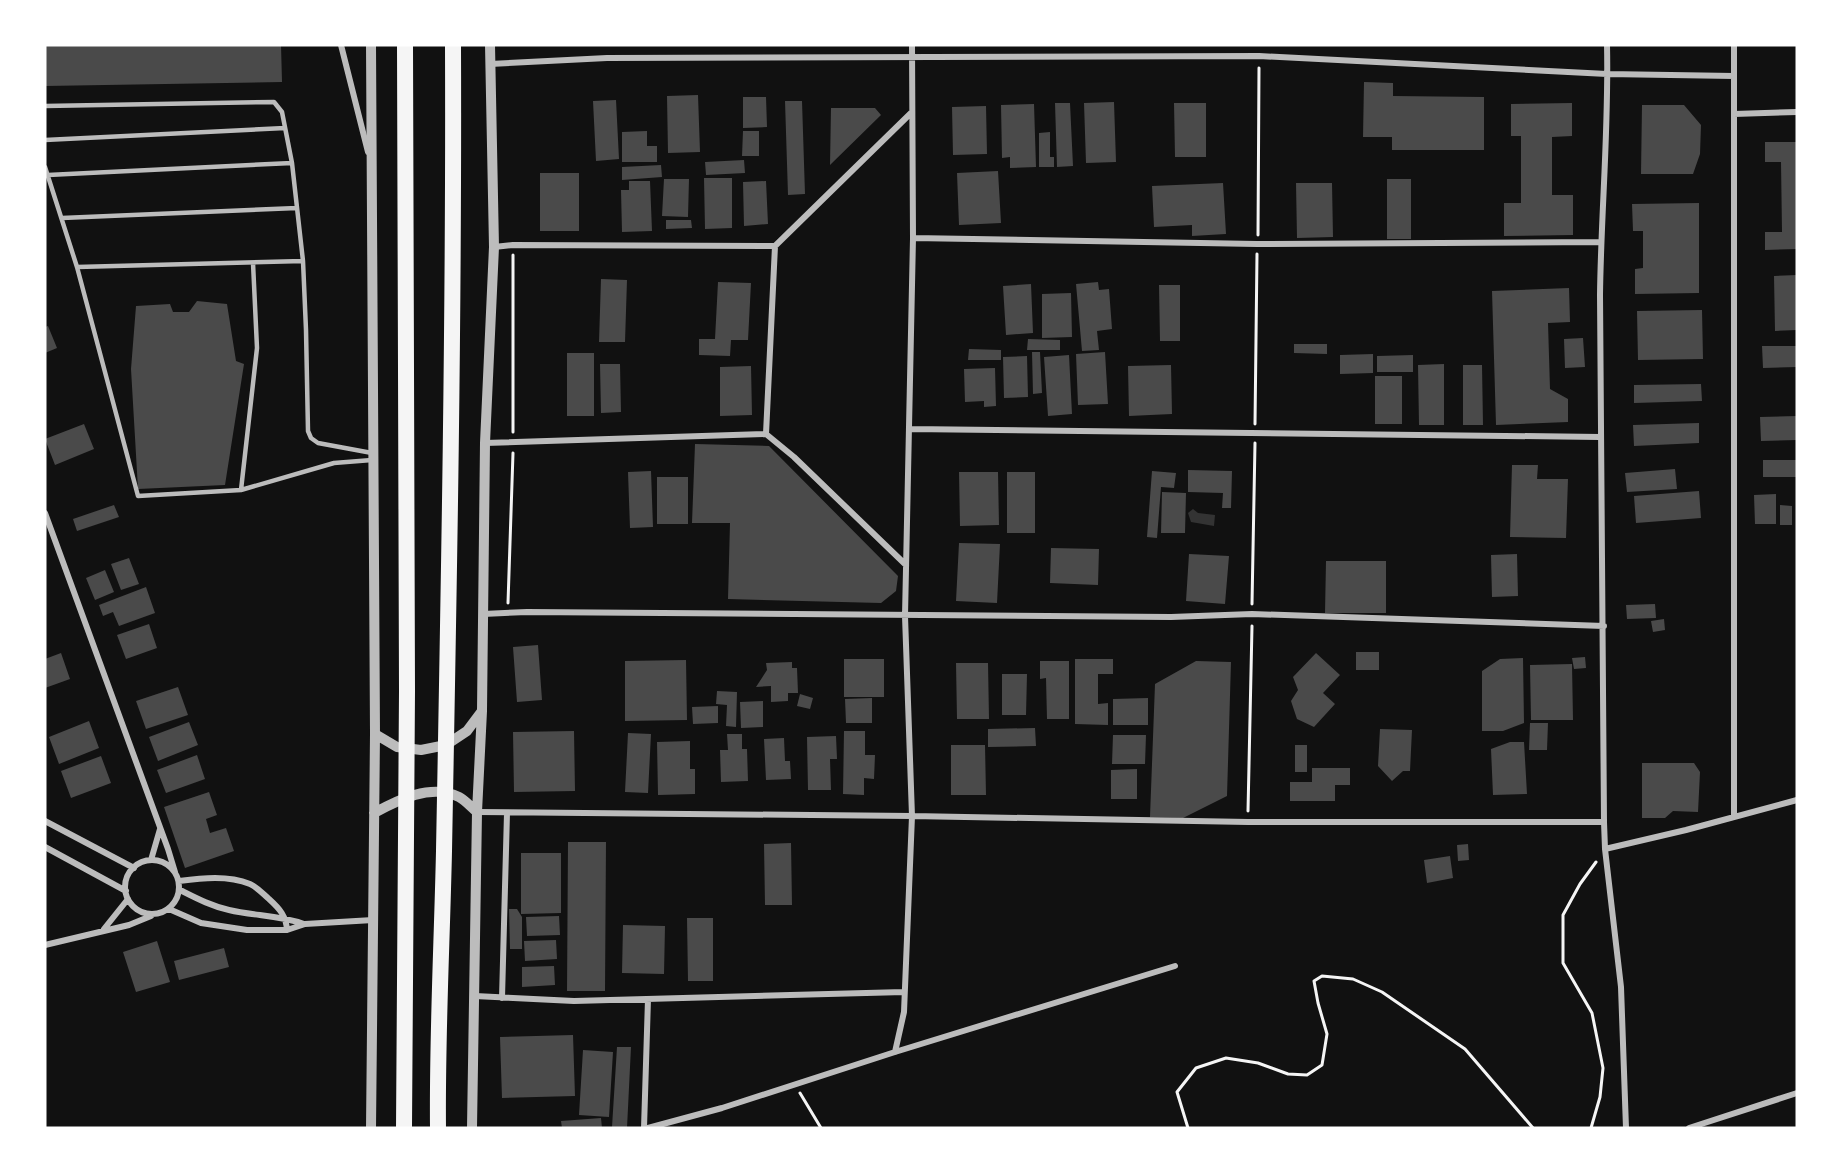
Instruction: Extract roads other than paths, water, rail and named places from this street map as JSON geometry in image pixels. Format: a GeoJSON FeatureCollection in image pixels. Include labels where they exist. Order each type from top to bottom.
{"type":"FeatureCollection","features":[{"type":"Feature","properties":{"kind":"highway"},"geometry":{"type":"LineString","coordinates":[[404,1128],[407,691],[405,45]]}},
{"type":"Feature","properties":{"kind":"highway"},"geometry":{"type":"LineString","coordinates":[[438,1128],[437,1059],[444,851],[453,238],[453,45]]}},
{"type":"Feature","properties":{"kind":"street"},"geometry":{"type":"LineString","coordinates":[[341,45],[370,162]]}},
{"type":"Feature","properties":{"kind":"street"},"geometry":{"type":"LineString","coordinates":[[371,45],[375,734],[371,1128]]}},
{"type":"Feature","properties":{"kind":"street"},"geometry":{"type":"LineString","coordinates":[[472,1128],[477,812],[482,711],[485,443],[494,248],[490,45]]}},
{"type":"Feature","properties":{"kind":"street"},"geometry":{"type":"LineString","coordinates":[[895,1052],[902,1027],[912,816],[905,616],[913,238],[912,45]]}},
{"type":"Feature","properties":{"kind":"street"},"geometry":{"type":"LineString","coordinates":[[1606,45],[1601,242],[1600,437],[1604,626],[1604,822],[1621,987],[1626,1128]]}},
{"type":"Feature","properties":{"kind":"street"},"geometry":{"type":"LineString","coordinates":[[1734,45],[1734,817]]}},
{"type":"Feature","properties":{"kind":"street"},"geometry":{"type":"LineString","coordinates":[[490,64],[607,58],[1259,56],[1607,74],[1734,76]]}},
{"type":"Feature","properties":{"kind":"street"},"geometry":{"type":"LineString","coordinates":[[1734,114],[1797,112]]}},
{"type":"Feature","properties":{"kind":"street"},"geometry":{"type":"LineString","coordinates":[[766,434],[776,246],[911,113]]}},
{"type":"Feature","properties":{"kind":"street"},"geometry":{"type":"LineString","coordinates":[[913,238],[1257,244],[1601,242]]}},
{"type":"Feature","properties":{"kind":"street"},"geometry":{"type":"LineString","coordinates":[[494,248],[513,245],[776,246]]}},
{"type":"Feature","properties":{"kind":"street"},"geometry":{"type":"LineString","coordinates":[[910,429],[1600,437]]}},
{"type":"Feature","properties":{"kind":"street"},"geometry":{"type":"LineString","coordinates":[[485,443],[766,434],[794,457],[906,565]]}},
{"type":"Feature","properties":{"kind":"street"},"geometry":{"type":"LineString","coordinates":[[45,513],[179,881],[180,890],[176,901],[169,909],[129,925],[104,929],[45,945]]}},
{"type":"Feature","properties":{"kind":"street"},"geometry":{"type":"LineString","coordinates":[[483,614],[1171,617],[1252,615],[1604,626]]}},
{"type":"Feature","properties":{"kind":"street"},"geometry":{"type":"LineString","coordinates":[[375,734],[397,747],[421,750],[446,745],[467,731],[482,711]]}},
{"type":"Feature","properties":{"kind":"street"},"geometry":{"type":"LineString","coordinates":[[374,813],[418,794],[435,792],[459,796],[477,812],[507,813],[912,816],[1248,822],[1604,822]]}},
{"type":"Feature","properties":{"kind":"street"},"geometry":{"type":"LineString","coordinates":[[1605,849],[1797,800]]}},
{"type":"Feature","properties":{"kind":"street"},"geometry":{"type":"LineString","coordinates":[[502,998],[507,813]]}},
{"type":"Feature","properties":{"kind":"street"},"geometry":{"type":"LineString","coordinates":[[45,821],[134,868]]}},
{"type":"Feature","properties":{"kind":"street"},"geometry":{"type":"LineString","coordinates":[[151,860],[160,829]]}},
{"type":"Feature","properties":{"kind":"street"},"geometry":{"type":"LineString","coordinates":[[45,847],[126,891]]}},
{"type":"Feature","properties":{"kind":"street"},"geometry":{"type":"LineString","coordinates":[[155,914],[140,911],[128,899],[126,883],[134,868],[142,862],[160,861],[175,872]]}},
{"type":"Feature","properties":{"kind":"street"},"geometry":{"type":"LineString","coordinates":[[179,881],[206,877],[231,879],[252,885],[277,906],[286,917],[287,930]]}},
{"type":"Feature","properties":{"kind":"street"},"geometry":{"type":"LineString","coordinates":[[180,890],[210,905],[230,910],[286,917],[305,924]]}},
{"type":"Feature","properties":{"kind":"street"},"geometry":{"type":"LineString","coordinates":[[104,929],[128,899]]}},
{"type":"Feature","properties":{"kind":"street"},"geometry":{"type":"LineString","coordinates":[[169,909],[201,922],[247,930],[287,930],[305,924],[373,920]]}},
{"type":"Feature","properties":{"kind":"street"},"geometry":{"type":"LineString","coordinates":[[648,999],[646,1128],[722,1107],[1175,966]]}},
{"type":"Feature","properties":{"kind":"street"},"geometry":{"type":"LineString","coordinates":[[475,996],[574,1001],[904,992]]}},
{"type":"Feature","properties":{"kind":"street"},"geometry":{"type":"LineString","coordinates":[[1689,1128],[1797,1093]]}},
{"type":"Feature","properties":{"kind":"lane"},"geometry":{"type":"LineString","coordinates":[[45,106],[274,102],[282,112],[292,162],[303,261],[308,431],[311,438],[318,443],[372,456]]}},
{"type":"Feature","properties":{"kind":"lane"},"geometry":{"type":"LineString","coordinates":[[45,140],[285,128]]}},
{"type":"Feature","properties":{"kind":"lane"},"geometry":{"type":"LineString","coordinates":[[48,175],[292,162]]}},
{"type":"Feature","properties":{"kind":"lane"},"geometry":{"type":"LineString","coordinates":[[45,167],[78,267],[138,496],[241,490],[334,463],[372,456]]}},
{"type":"Feature","properties":{"kind":"lane"},"geometry":{"type":"LineString","coordinates":[[62,218],[297,207]]}},
{"type":"Feature","properties":{"kind":"lane"},"geometry":{"type":"LineString","coordinates":[[78,267],[303,261]]}},
{"type":"Feature","properties":{"kind":"lane"},"geometry":{"type":"LineString","coordinates":[[241,490],[257,348],[253,263]]}}]}
